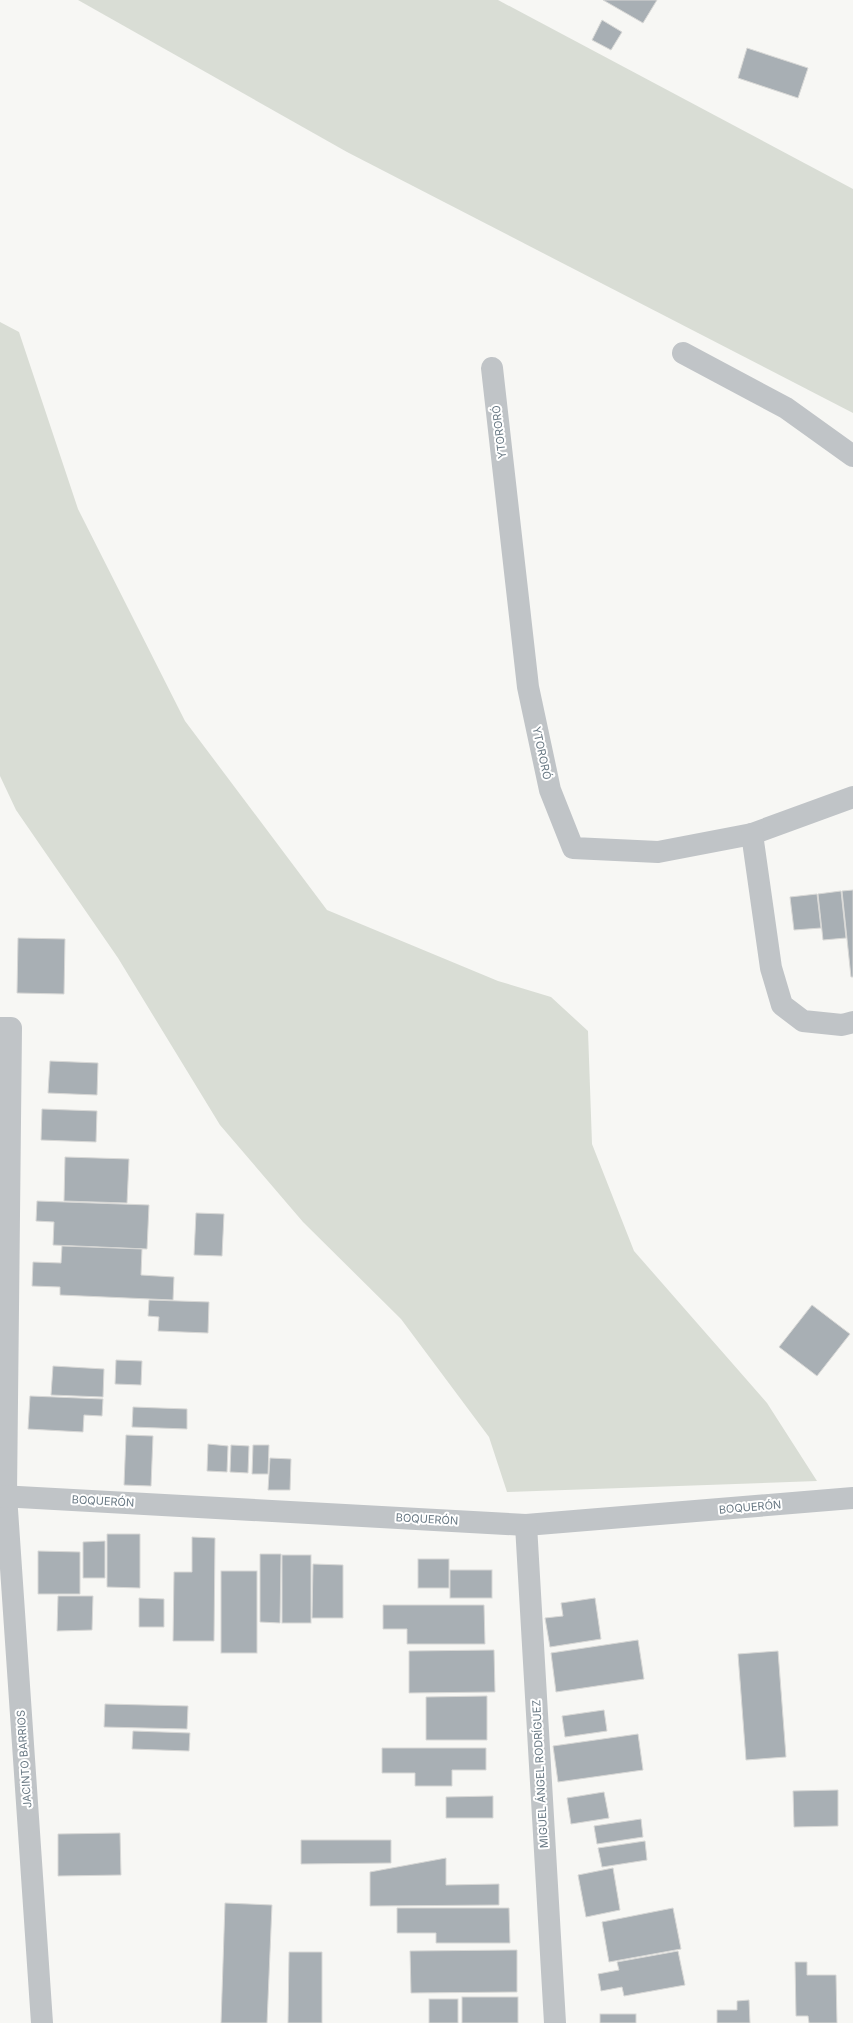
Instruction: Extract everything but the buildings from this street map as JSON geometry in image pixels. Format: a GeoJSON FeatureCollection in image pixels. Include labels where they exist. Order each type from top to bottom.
{"type":"FeatureCollection","features":[{"type":"Feature","properties":{"kind":"street"},"geometry":{"type":"LineString","coordinates":[[683,352],[786,408],[853,456]]}},
{"type":"Feature","properties":{"kind":"street","name":"YTORORÓ"},"geometry":{"type":"LineString","coordinates":[[492,368],[528,687],[550,790],[573,848],[658,852],[752,834],[853,797]]}},
{"type":"Feature","properties":{"kind":"street"},"geometry":{"type":"LineString","coordinates":[[752,834],[771,968],[782,1004],[803,1022],[842,1025],[853,1022]]}},
{"type":"Feature","properties":{"kind":"street","name":"JACINTO BARRIOS"},"geometry":{"type":"LineString","coordinates":[[0,1028],[10,1028],[3,1495],[42,2023]]}},
{"type":"Feature","properties":{"kind":"street","name":"BOQUERÓN"},"geometry":{"type":"LineString","coordinates":[[3,1495],[526,1525],[853,1498]]}},
{"type":"Feature","properties":{"kind":"street","name":"MIGUEL ÁNGEL RODRÍGUEZ"},"geometry":{"type":"LineString","coordinates":[[526,1525],[555,2023]]}},
{"type":"Feature","properties":{"kind":"shaded area"},"geometry":{"type":"Polygon","coordinates":[[[78,0],[498,0],[853,189],[853,413],[347,152],[78,0]]]}},
{"type":"Feature","properties":{"kind":"shaded area"},"geometry":{"type":"Polygon","coordinates":[[[0,322],[19,332],[78,509],[185,721],[327,910],[498,981],[551,997],[588,1031],[592,1144],[634,1251],[767,1403],[817,1481],[507,1492],[489,1437],[401,1319],[303,1222],[220,1125],[118,958],[16,810],[0,776],[0,322]]]}}]}
